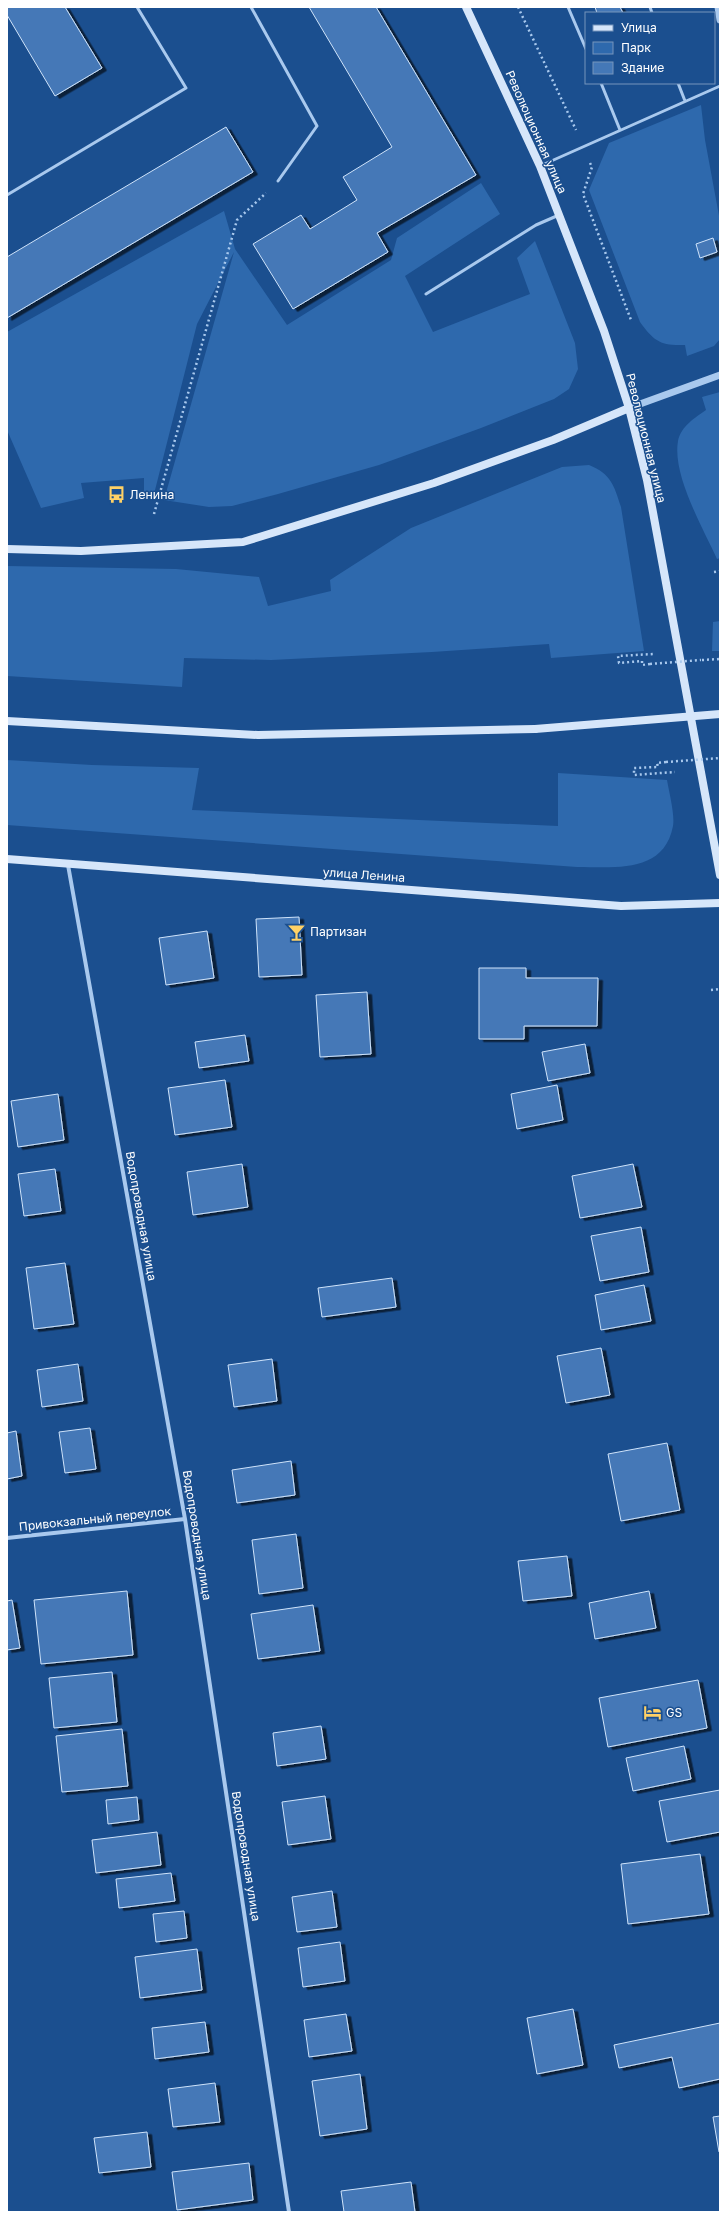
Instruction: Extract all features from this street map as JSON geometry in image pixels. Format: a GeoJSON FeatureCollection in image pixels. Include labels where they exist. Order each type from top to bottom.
{"type":"FeatureCollection","features":[{"type":"Feature","properties":{"kind":"main road","name":"Революционная улица"},"geometry":{"type":"LineString","coordinates":[[466,7],[540,166],[604,331],[629,408],[646,480],[720,875]]}},
{"type":"Feature","properties":{"kind":"main road"},"geometry":{"type":"LineString","coordinates":[[7,549],[81,551],[242,542],[434,483],[553,440],[629,408]]}},
{"type":"Feature","properties":{"kind":"main road"},"geometry":{"type":"LineString","coordinates":[[7,721],[258,735],[535,729],[720,714]]}},
{"type":"Feature","properties":{"kind":"main road","name":"улица Ленина"},"geometry":{"type":"LineString","coordinates":[[7,859],[621,906],[720,903]]}},
{"type":"Feature","properties":{"kind":"street"},"geometry":{"type":"LineString","coordinates":[[718,7],[720,20]]}},
{"type":"Feature","properties":{"kind":"street"},"geometry":{"type":"LineString","coordinates":[[629,408],[720,375]]}},
{"type":"Feature","properties":{"kind":"street","name":"Водопроводная улица"},"geometry":{"type":"LineString","coordinates":[[68,864],[185,1519],[289,2212]]}},
{"type":"Feature","properties":{"kind":"street","name":"Привокзальный переулок"},"geometry":{"type":"LineString","coordinates":[[7,1538],[185,1519]]}},
{"type":"Feature","properties":{"kind":"lane"},"geometry":{"type":"LineString","coordinates":[[7,195],[186,88],[137,7]]}},
{"type":"Feature","properties":{"kind":"lane"},"geometry":{"type":"LineString","coordinates":[[251,7],[317,126],[278,181]]}},
{"type":"Feature","properties":{"kind":"lane"},"geometry":{"type":"LineString","coordinates":[[568,7],[585,47]]}},
{"type":"Feature","properties":{"kind":"lane"},"geometry":{"type":"LineString","coordinates":[[600,84],[620,130]]}},
{"type":"Feature","properties":{"kind":"lane"},"geometry":{"type":"LineString","coordinates":[[678,84],[685,101]]}},
{"type":"Feature","properties":{"kind":"lane"},"geometry":{"type":"LineString","coordinates":[[540,166],[720,86]]}},
{"type":"Feature","properties":{"kind":"lane"},"geometry":{"type":"LineString","coordinates":[[426,294],[536,225],[559,215]]}},
{"type":"Feature","properties":{"kind":"path"},"geometry":{"type":"LineString","coordinates":[[154,514],[237,220],[278,181]]}},
{"type":"Feature","properties":{"kind":"path"},"geometry":{"type":"LineString","coordinates":[[714,572],[720,571]]}},
{"type":"Feature","properties":{"kind":"path"},"geometry":{"type":"LineString","coordinates":[[653,654],[618,656],[619,663],[642,661],[642,665],[720,659]]}},
{"type":"Feature","properties":{"kind":"path"},"geometry":{"type":"LineString","coordinates":[[675,772],[634,775],[634,768],[658,767],[657,762],[720,758]]}},
{"type":"Feature","properties":{"kind":"path"},"geometry":{"type":"LineString","coordinates":[[711,990],[720,989]]}},
{"type":"Feature","properties":{"kind":"green space"},"geometry":{"type":"Polygon","coordinates":[[[701,105],[705,140],[720,221],[720,339],[714,346],[687,356],[685,345],[669,344],[658,341],[649,334],[640,322],[589,190],[609,143],[701,105]]]}},
{"type":"Feature","properties":{"kind":"green space"},"geometry":{"type":"Polygon","coordinates":[[[481,183],[500,214],[405,276],[433,332],[530,294],[517,258],[535,241],[575,343],[578,369],[569,389],[554,399],[481,428],[379,465],[278,494],[232,506],[209,507],[164,500],[234,252],[197,324],[153,498],[144,494],[144,478],[81,483],[84,498],[41,508],[7,430],[7,332],[224,211],[235,249],[287,325],[391,260],[397,238],[481,183]]]}},
{"type":"Feature","properties":{"kind":"green space"},"geometry":{"type":"Polygon","coordinates":[[[720,392],[720,558],[717,559],[690,501],[684,485],[677,455],[678,441],[682,431],[693,419],[706,410],[702,397],[720,392]]]}},
{"type":"Feature","properties":{"kind":"green space"},"geometry":{"type":"Polygon","coordinates":[[[589,465],[602,472],[611,481],[621,507],[644,651],[551,658],[549,644],[432,652],[271,660],[184,658],[182,687],[7,676],[7,566],[176,569],[259,577],[268,606],[331,591],[330,580],[411,528],[562,467],[589,465]]]}},
{"type":"Feature","properties":{"kind":"green space"},"geometry":{"type":"Polygon","coordinates":[[[720,621],[720,651],[712,651],[713,622],[720,621]]]}},
{"type":"Feature","properties":{"kind":"green space"},"geometry":{"type":"Polygon","coordinates":[[[7,760],[92,765],[199,768],[192,810],[558,826],[558,773],[667,780],[673,810],[673,826],[668,842],[659,853],[648,860],[621,867],[577,867],[7,825],[7,760]]]}},
{"type":"Feature","properties":{"kind":"building"},"geometry":{"type":"Polygon","coordinates":[[[7,7],[65,7],[102,68],[55,96],[7,15],[7,7]]]}},
{"type":"Feature","properties":{"kind":"building"},"geometry":{"type":"Polygon","coordinates":[[[309,7],[376,7],[476,175],[377,233],[388,252],[293,309],[253,244],[301,215],[310,229],[357,200],[343,177],[392,147],[309,7]]]}},
{"type":"Feature","properties":{"kind":"building"},"geometry":{"type":"Polygon","coordinates":[[[595,7],[620,7],[622,12],[597,12],[595,7]]]}},
{"type":"Feature","properties":{"kind":"building"},"geometry":{"type":"Polygon","coordinates":[[[226,127],[253,172],[7,318],[7,257],[226,127]]]}},
{"type":"Feature","properties":{"kind":"building"},"geometry":{"type":"Polygon","coordinates":[[[713,238],[717,252],[700,258],[696,244],[713,238]]]}},
{"type":"Feature","properties":{"kind":"building"},"geometry":{"type":"Polygon","coordinates":[[[299,917],[302,975],[259,977],[256,919],[299,917]]]}},
{"type":"Feature","properties":{"kind":"building"},"geometry":{"type":"Polygon","coordinates":[[[207,931],[214,978],[166,985],[159,938],[207,931]]]}},
{"type":"Feature","properties":{"kind":"building"},"geometry":{"type":"Polygon","coordinates":[[[479,968],[526,968],[526,978],[598,978],[597,1026],[524,1026],[524,1039],[479,1039],[479,968]]]}},
{"type":"Feature","properties":{"kind":"building"},"geometry":{"type":"Polygon","coordinates":[[[367,992],[371,1054],[320,1057],[316,995],[367,992]]]}},
{"type":"Feature","properties":{"kind":"building"},"geometry":{"type":"Polygon","coordinates":[[[245,1035],[249,1061],[199,1068],[195,1042],[245,1035]]]}},
{"type":"Feature","properties":{"kind":"building"},"geometry":{"type":"Polygon","coordinates":[[[585,1044],[590,1073],[548,1081],[542,1052],[585,1044]]]}},
{"type":"Feature","properties":{"kind":"building"},"geometry":{"type":"Polygon","coordinates":[[[225,1080],[232,1127],[175,1135],[168,1088],[225,1080]]]}},
{"type":"Feature","properties":{"kind":"building"},"geometry":{"type":"Polygon","coordinates":[[[557,1085],[563,1120],[517,1129],[511,1094],[557,1085]]]}},
{"type":"Feature","properties":{"kind":"building"},"geometry":{"type":"Polygon","coordinates":[[[58,1094],[64,1140],[18,1147],[11,1101],[58,1094]]]}},
{"type":"Feature","properties":{"kind":"building"},"geometry":{"type":"Polygon","coordinates":[[[242,1164],[248,1207],[193,1215],[187,1172],[242,1164]]]}},
{"type":"Feature","properties":{"kind":"building"},"geometry":{"type":"Polygon","coordinates":[[[633,1164],[642,1207],[580,1218],[572,1176],[633,1164]]]}},
{"type":"Feature","properties":{"kind":"building"},"geometry":{"type":"Polygon","coordinates":[[[55,1169],[61,1211],[24,1216],[18,1174],[55,1169]]]}},
{"type":"Feature","properties":{"kind":"building"},"geometry":{"type":"Polygon","coordinates":[[[641,1227],[649,1272],[600,1281],[591,1236],[641,1227]]]}},
{"type":"Feature","properties":{"kind":"building"},"geometry":{"type":"Polygon","coordinates":[[[65,1263],[74,1324],[34,1329],[26,1268],[65,1263]]]}},
{"type":"Feature","properties":{"kind":"building"},"geometry":{"type":"Polygon","coordinates":[[[392,1278],[396,1307],[322,1317],[318,1288],[392,1278]]]}},
{"type":"Feature","properties":{"kind":"building"},"geometry":{"type":"Polygon","coordinates":[[[644,1285],[651,1321],[601,1330],[595,1295],[644,1285]]]}},
{"type":"Feature","properties":{"kind":"building"},"geometry":{"type":"Polygon","coordinates":[[[601,1348],[610,1395],[566,1403],[557,1356],[601,1348]]]}},
{"type":"Feature","properties":{"kind":"building"},"geometry":{"type":"Polygon","coordinates":[[[272,1359],[277,1401],[234,1407],[228,1365],[272,1359]]]}},
{"type":"Feature","properties":{"kind":"building"},"geometry":{"type":"Polygon","coordinates":[[[78,1364],[83,1401],[42,1407],[37,1370],[78,1364]]]}},
{"type":"Feature","properties":{"kind":"building"},"geometry":{"type":"Polygon","coordinates":[[[90,1428],[96,1469],[65,1473],[59,1432],[90,1428]]]}},
{"type":"Feature","properties":{"kind":"building"},"geometry":{"type":"Polygon","coordinates":[[[16,1431],[22,1476],[7,1479],[7,1433],[16,1431]]]}},
{"type":"Feature","properties":{"kind":"building"},"geometry":{"type":"Polygon","coordinates":[[[667,1443],[680,1510],[621,1521],[608,1454],[667,1443]]]}},
{"type":"Feature","properties":{"kind":"building"},"geometry":{"type":"Polygon","coordinates":[[[291,1461],[295,1495],[237,1503],[232,1470],[291,1461]]]}},
{"type":"Feature","properties":{"kind":"building"},"geometry":{"type":"Polygon","coordinates":[[[296,1534],[303,1588],[259,1594],[252,1540],[296,1534]]]}},
{"type":"Feature","properties":{"kind":"building"},"geometry":{"type":"Polygon","coordinates":[[[567,1556],[572,1596],[523,1601],[518,1561],[567,1556]]]}},
{"type":"Feature","properties":{"kind":"building"},"geometry":{"type":"Polygon","coordinates":[[[127,1591],[133,1655],[41,1664],[34,1600],[127,1591]]]}},
{"type":"Feature","properties":{"kind":"building"},"geometry":{"type":"Polygon","coordinates":[[[649,1591],[656,1628],[595,1639],[589,1603],[649,1591]]]}},
{"type":"Feature","properties":{"kind":"building"},"geometry":{"type":"Polygon","coordinates":[[[12,1600],[20,1648],[7,1650],[7,1601],[12,1600]]]}},
{"type":"Feature","properties":{"kind":"building"},"geometry":{"type":"Polygon","coordinates":[[[313,1605],[320,1651],[258,1659],[251,1614],[313,1605]]]}},
{"type":"Feature","properties":{"kind":"building"},"geometry":{"type":"Polygon","coordinates":[[[112,1672],[117,1722],[54,1728],[49,1678],[112,1672]]]}},
{"type":"Feature","properties":{"kind":"building"},"geometry":{"type":"Polygon","coordinates":[[[698,1680],[707,1728],[608,1747],[599,1698],[698,1680]]]}},
{"type":"Feature","properties":{"kind":"building"},"geometry":{"type":"Polygon","coordinates":[[[321,1726],[326,1759],[277,1766],[273,1733],[321,1726]]]}},
{"type":"Feature","properties":{"kind":"building"},"geometry":{"type":"Polygon","coordinates":[[[122,1729],[128,1786],[62,1792],[56,1736],[122,1729]]]}},
{"type":"Feature","properties":{"kind":"building"},"geometry":{"type":"Polygon","coordinates":[[[684,1746],[691,1779],[633,1791],[626,1758],[684,1746]]]}},
{"type":"Feature","properties":{"kind":"building"},"geometry":{"type":"Polygon","coordinates":[[[720,1790],[720,1832],[667,1842],[659,1801],[720,1790]]]}},
{"type":"Feature","properties":{"kind":"building"},"geometry":{"type":"Polygon","coordinates":[[[325,1796],[331,1839],[288,1845],[282,1802],[325,1796]]]}},
{"type":"Feature","properties":{"kind":"building"},"geometry":{"type":"Polygon","coordinates":[[[137,1797],[139,1820],[108,1824],[106,1800],[137,1797]]]}},
{"type":"Feature","properties":{"kind":"building"},"geometry":{"type":"Polygon","coordinates":[[[157,1832],[161,1865],[96,1873],[92,1840],[157,1832]]]}},
{"type":"Feature","properties":{"kind":"building"},"geometry":{"type":"Polygon","coordinates":[[[700,1854],[709,1914],[628,1924],[621,1864],[700,1854]]]}},
{"type":"Feature","properties":{"kind":"building"},"geometry":{"type":"Polygon","coordinates":[[[171,1873],[175,1901],[119,1908],[116,1879],[171,1873]]]}},
{"type":"Feature","properties":{"kind":"building"},"geometry":{"type":"Polygon","coordinates":[[[332,1891],[337,1927],[297,1932],[292,1897],[332,1891]]]}},
{"type":"Feature","properties":{"kind":"building"},"geometry":{"type":"Polygon","coordinates":[[[184,1911],[187,1938],[156,1942],[153,1914],[184,1911]]]}},
{"type":"Feature","properties":{"kind":"building"},"geometry":{"type":"Polygon","coordinates":[[[340,1942],[345,1981],[303,1987],[298,1948],[340,1942]]]}},
{"type":"Feature","properties":{"kind":"building"},"geometry":{"type":"Polygon","coordinates":[[[197,1949],[202,1990],[140,1998],[135,1957],[197,1949]]]}},
{"type":"Feature","properties":{"kind":"building"},"geometry":{"type":"Polygon","coordinates":[[[573,2009],[583,2065],[537,2074],[527,2018],[573,2009]]]}},
{"type":"Feature","properties":{"kind":"building"},"geometry":{"type":"Polygon","coordinates":[[[346,2014],[352,2051],[309,2057],[304,2020],[346,2014]]]}},
{"type":"Feature","properties":{"kind":"building"},"geometry":{"type":"Polygon","coordinates":[[[205,2022],[209,2052],[155,2059],[152,2028],[205,2022]]]}},
{"type":"Feature","properties":{"kind":"building"},"geometry":{"type":"Polygon","coordinates":[[[720,2023],[720,2079],[679,2088],[672,2057],[619,2068],[614,2045],[720,2023]]]}},
{"type":"Feature","properties":{"kind":"building"},"geometry":{"type":"Polygon","coordinates":[[[360,2074],[367,2129],[320,2136],[312,2081],[360,2074]]]}},
{"type":"Feature","properties":{"kind":"building"},"geometry":{"type":"Polygon","coordinates":[[[215,2083],[220,2122],[173,2127],[168,2089],[215,2083]]]}},
{"type":"Feature","properties":{"kind":"building"},"geometry":{"type":"Polygon","coordinates":[[[720,2116],[720,2152],[719,2152],[713,2117],[720,2116]]]}},
{"type":"Feature","properties":{"kind":"building"},"geometry":{"type":"Polygon","coordinates":[[[147,2132],[151,2167],[99,2173],[94,2138],[147,2132]]]}},
{"type":"Feature","properties":{"kind":"building"},"geometry":{"type":"Polygon","coordinates":[[[249,2163],[253,2200],[177,2210],[172,2172],[249,2163]]]}},
{"type":"Feature","properties":{"kind":"building"},"geometry":{"type":"Polygon","coordinates":[[[411,2182],[415,2212],[344,2212],[341,2191],[411,2182]]]}},
{"type":"Feature","properties":{"kind":"place","name":"Ленина"},"geometry":{"type":"Point","coordinates":[117,495]}},
{"type":"Feature","properties":{"kind":"place","name":"Партизан"},"geometry":{"type":"Point","coordinates":[297,932]}},
{"type":"Feature","properties":{"kind":"place","name":"GS"},"geometry":{"type":"Point","coordinates":[653,1713]}}]}
